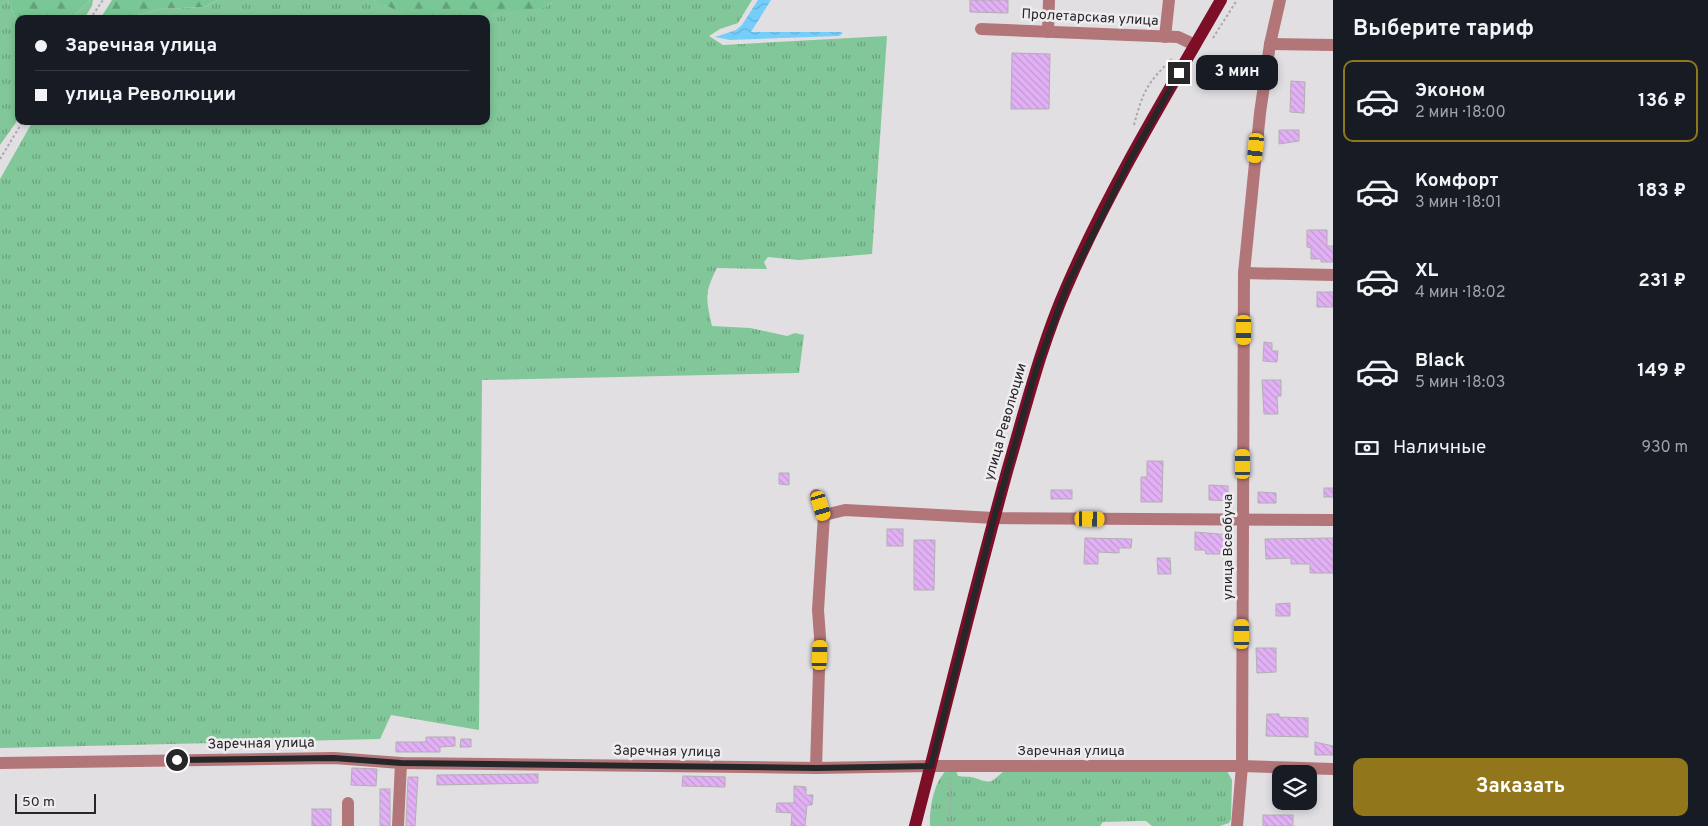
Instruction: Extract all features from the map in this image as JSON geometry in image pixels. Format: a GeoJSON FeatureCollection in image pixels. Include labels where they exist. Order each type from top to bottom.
{"type":"FeatureCollection","features":[{"type":"Feature","properties":{"kind":"main road","name":"улица Революции"},"geometry":{"type":"LineString","coordinates":[[915,826],[994,518],[1036,370],[1067,286],[1130,160],[1221,0]]}},
{"type":"Feature","properties":{"kind":"street"},"geometry":{"type":"LineString","coordinates":[[1048,32],[1049,0]]}},
{"type":"Feature","properties":{"kind":"street"},"geometry":{"type":"LineString","coordinates":[[1165,37],[1168,0]]}},
{"type":"Feature","properties":{"kind":"street","name":"улица Всеобуча"},"geometry":{"type":"LineString","coordinates":[[1237,826],[1242,766],[1244,273],[1260,113],[1270,44],[1280,0]]}},
{"type":"Feature","properties":{"kind":"street","name":"Пролетарская улица"},"geometry":{"type":"LineString","coordinates":[[981,28],[1178,38],[1195,45]]}},
{"type":"Feature","properties":{"kind":"street"},"geometry":{"type":"LineString","coordinates":[[1270,44],[1333,45]]}},
{"type":"Feature","properties":{"kind":"street"},"geometry":{"type":"LineString","coordinates":[[1244,273],[1333,275]]}},
{"type":"Feature","properties":{"kind":"street"},"geometry":{"type":"LineString","coordinates":[[816,495],[824,516],[818,610],[820,636],[816,768]]}},
{"type":"Feature","properties":{"kind":"street"},"geometry":{"type":"LineString","coordinates":[[824,516],[845,510],[994,518],[1243,521],[1333,520]]}},
{"type":"Feature","properties":{"kind":"street","name":"Заречная улица"},"geometry":{"type":"LineString","coordinates":[[0,763],[334,758],[401,763],[816,768],[1242,766],[1333,769]]}},
{"type":"Feature","properties":{"kind":"street"},"geometry":{"type":"LineString","coordinates":[[398,826],[401,763]]}},
{"type":"Feature","properties":{"kind":"street"},"geometry":{"type":"LineString","coordinates":[[348,804],[348,826]]}},
{"type":"Feature","properties":{"kind":"path"},"geometry":{"type":"LineString","coordinates":[[93,15],[103,0]]}},
{"type":"Feature","properties":{"kind":"path"},"geometry":{"type":"LineString","coordinates":[[1134,128],[1143,93],[1153,77],[1176,55]]}},
{"type":"Feature","properties":{"kind":"path"},"geometry":{"type":"LineString","coordinates":[[0,159],[21,125]]}},
{"type":"Feature","properties":{"kind":"path"},"geometry":{"type":"LineString","coordinates":[[946,766],[952,785],[949,826]]}},
{"type":"Feature","properties":{"kind":"green space"},"geometry":{"type":"Polygon","coordinates":[[[0,0],[8,0],[15,17],[15,124],[0,145],[0,0]]]}},
{"type":"Feature","properties":{"kind":"green space"},"geometry":{"type":"Polygon","coordinates":[[[8,0],[90,0],[74,15],[15,15],[15,17],[8,0]]]}},
{"type":"Feature","properties":{"kind":"green space"},"geometry":{"type":"Polygon","coordinates":[[[90,0],[93,0],[86,15],[74,15],[90,0]]]}},
{"type":"Feature","properties":{"kind":"green space"},"geometry":{"type":"Polygon","coordinates":[[[112,0],[218,0],[204,7],[159,9],[138,15],[103,15],[112,0]]]}},
{"type":"Feature","properties":{"kind":"green space"},"geometry":{"type":"Polygon","coordinates":[[[218,0],[374,0],[383,3],[543,8],[555,0],[752,0],[738,23],[720,29],[709,36],[723,45],[887,36],[872,254],[799,260],[768,257],[764,262],[767,269],[717,268],[708,290],[708,309],[712,326],[750,328],[787,336],[795,333],[804,335],[799,373],[482,380],[479,730],[391,715],[380,739],[0,748],[0,179],[31,125],[490,125],[490,15],[138,15],[159,9],[204,7],[218,0]]]}},
{"type":"Feature","properties":{"kind":"green space"},"geometry":{"type":"Polygon","coordinates":[[[374,0],[555,0],[543,8],[462,15],[407,15],[374,0]]]}},
{"type":"Feature","properties":{"kind":"green space"},"geometry":{"type":"Polygon","coordinates":[[[948,769],[956,771],[958,776],[971,777],[988,782],[1004,771],[1227,771],[1232,780],[1231,819],[1229,823],[1220,826],[1152,826],[1146,821],[1140,821],[1103,822],[1100,826],[930,826],[933,795],[939,780],[948,769]]]}},
{"type":"Feature","properties":{"kind":"water"},"geometry":{"type":"Polygon","coordinates":[[[758,0],[771,0],[751,32],[842,32],[842,34],[839,36],[730,40],[715,37],[736,30],[742,25],[758,0]]]}},
{"type":"Feature","properties":{"kind":"building"},"geometry":{"type":"Polygon","coordinates":[[[970,0],[1008,0],[1008,13],[970,12],[970,0]]]}},
{"type":"Feature","properties":{"kind":"building"},"geometry":{"type":"Polygon","coordinates":[[[1012,53],[1050,54],[1049,109],[1011,109],[1012,53]]]}},
{"type":"Feature","properties":{"kind":"building"},"geometry":{"type":"Polygon","coordinates":[[[1291,81],[1305,82],[1304,113],[1290,112],[1291,81]]]}},
{"type":"Feature","properties":{"kind":"building"},"geometry":{"type":"Polygon","coordinates":[[[1279,130],[1299,130],[1299,141],[1279,144],[1279,130]]]}},
{"type":"Feature","properties":{"kind":"building"},"geometry":{"type":"Polygon","coordinates":[[[1307,230],[1327,230],[1327,246],[1333,246],[1333,262],[1321,262],[1321,259],[1311,259],[1311,248],[1307,247],[1307,230]]]}},
{"type":"Feature","properties":{"kind":"building"},"geometry":{"type":"Polygon","coordinates":[[[1317,292],[1333,292],[1333,307],[1317,307],[1317,292]]]}},
{"type":"Feature","properties":{"kind":"building"},"geometry":{"type":"Polygon","coordinates":[[[1264,342],[1272,343],[1272,351],[1278,351],[1277,362],[1263,361],[1264,342]]]}},
{"type":"Feature","properties":{"kind":"building"},"geometry":{"type":"Polygon","coordinates":[[[1262,380],[1281,380],[1281,396],[1277,396],[1278,414],[1264,414],[1262,380]]]}},
{"type":"Feature","properties":{"kind":"building"},"geometry":{"type":"Polygon","coordinates":[[[1147,461],[1163,461],[1162,502],[1141,502],[1141,477],[1147,477],[1147,461]]]}},
{"type":"Feature","properties":{"kind":"building"},"geometry":{"type":"Polygon","coordinates":[[[779,473],[789,473],[789,485],[779,484],[779,473]]]}},
{"type":"Feature","properties":{"kind":"building"},"geometry":{"type":"Polygon","coordinates":[[[1209,485],[1228,486],[1228,501],[1209,500],[1209,485]]]}},
{"type":"Feature","properties":{"kind":"building"},"geometry":{"type":"Polygon","coordinates":[[[1324,488],[1333,488],[1333,497],[1324,497],[1324,488]]]}},
{"type":"Feature","properties":{"kind":"building"},"geometry":{"type":"Polygon","coordinates":[[[1051,490],[1072,490],[1072,499],[1051,499],[1051,490]]]}},
{"type":"Feature","properties":{"kind":"building"},"geometry":{"type":"Polygon","coordinates":[[[1258,492],[1276,493],[1276,503],[1258,503],[1258,492]]]}},
{"type":"Feature","properties":{"kind":"building"},"geometry":{"type":"Polygon","coordinates":[[[887,529],[903,529],[903,546],[887,546],[887,529]]]}},
{"type":"Feature","properties":{"kind":"building"},"geometry":{"type":"Polygon","coordinates":[[[1195,532],[1230,535],[1230,550],[1220,550],[1220,554],[1206,554],[1205,550],[1195,550],[1195,532]]]}},
{"type":"Feature","properties":{"kind":"building"},"geometry":{"type":"Polygon","coordinates":[[[1085,538],[1132,539],[1131,548],[1119,548],[1119,553],[1098,552],[1098,564],[1084,564],[1085,538]]]}},
{"type":"Feature","properties":{"kind":"building"},"geometry":{"type":"Polygon","coordinates":[[[1333,538],[1333,573],[1310,573],[1310,564],[1291,564],[1291,558],[1266,559],[1265,539],[1333,538]]]}},
{"type":"Feature","properties":{"kind":"building"},"geometry":{"type":"Polygon","coordinates":[[[914,540],[935,540],[934,590],[914,590],[914,540]]]}},
{"type":"Feature","properties":{"kind":"building"},"geometry":{"type":"Polygon","coordinates":[[[1157,558],[1170,558],[1171,574],[1158,574],[1157,558]]]}},
{"type":"Feature","properties":{"kind":"building"},"geometry":{"type":"Polygon","coordinates":[[[1290,603],[1290,616],[1276,616],[1276,604],[1290,603]]]}},
{"type":"Feature","properties":{"kind":"building"},"geometry":{"type":"Polygon","coordinates":[[[1256,648],[1276,648],[1276,672],[1257,673],[1256,648]]]}},
{"type":"Feature","properties":{"kind":"building"},"geometry":{"type":"Polygon","coordinates":[[[1267,714],[1279,714],[1279,717],[1308,718],[1308,737],[1266,736],[1267,714]]]}},
{"type":"Feature","properties":{"kind":"building"},"geometry":{"type":"Polygon","coordinates":[[[426,737],[455,737],[455,746],[440,747],[440,752],[396,752],[396,742],[426,742],[426,737]]]}},
{"type":"Feature","properties":{"kind":"building"},"geometry":{"type":"Polygon","coordinates":[[[461,739],[471,739],[471,747],[460,747],[461,739]]]}},
{"type":"Feature","properties":{"kind":"building"},"geometry":{"type":"Polygon","coordinates":[[[1315,742],[1333,746],[1333,755],[1315,755],[1315,742]]]}},
{"type":"Feature","properties":{"kind":"building"},"geometry":{"type":"Polygon","coordinates":[[[698,748],[715,749],[715,757],[697,757],[698,748]]]}},
{"type":"Feature","properties":{"kind":"building"},"geometry":{"type":"Polygon","coordinates":[[[352,768],[377,769],[376,786],[351,785],[352,768]]]}},
{"type":"Feature","properties":{"kind":"building"},"geometry":{"type":"Polygon","coordinates":[[[538,774],[538,783],[437,785],[437,775],[538,774]]]}},
{"type":"Feature","properties":{"kind":"building"},"geometry":{"type":"Polygon","coordinates":[[[683,776],[725,777],[725,787],[682,786],[683,776]]]}},
{"type":"Feature","properties":{"kind":"building"},"geometry":{"type":"Polygon","coordinates":[[[408,777],[418,777],[415,826],[406,826],[408,777]]]}},
{"type":"Feature","properties":{"kind":"building"},"geometry":{"type":"Polygon","coordinates":[[[794,786],[806,787],[806,795],[813,795],[812,805],[807,805],[805,826],[791,826],[792,813],[776,812],[777,803],[794,803],[794,786]]]}},
{"type":"Feature","properties":{"kind":"building"},"geometry":{"type":"Polygon","coordinates":[[[380,789],[390,789],[390,826],[380,826],[380,789]]]}},
{"type":"Feature","properties":{"kind":"building"},"geometry":{"type":"Polygon","coordinates":[[[312,809],[331,809],[331,826],[312,826],[312,809]]]}},
{"type":"Feature","properties":{"kind":"building"},"geometry":{"type":"Polygon","coordinates":[[[1263,815],[1293,815],[1293,826],[1263,826],[1263,815]]]}},
{"type":"Feature","properties":{"kind":"route"},"geometry":{"type":"LineString","coordinates":[[177,760],[334,758],[401,763],[816,768],[931,766],[994,518],[1036,370],[1067,286],[1130,160],[1179,73]]}}]}
